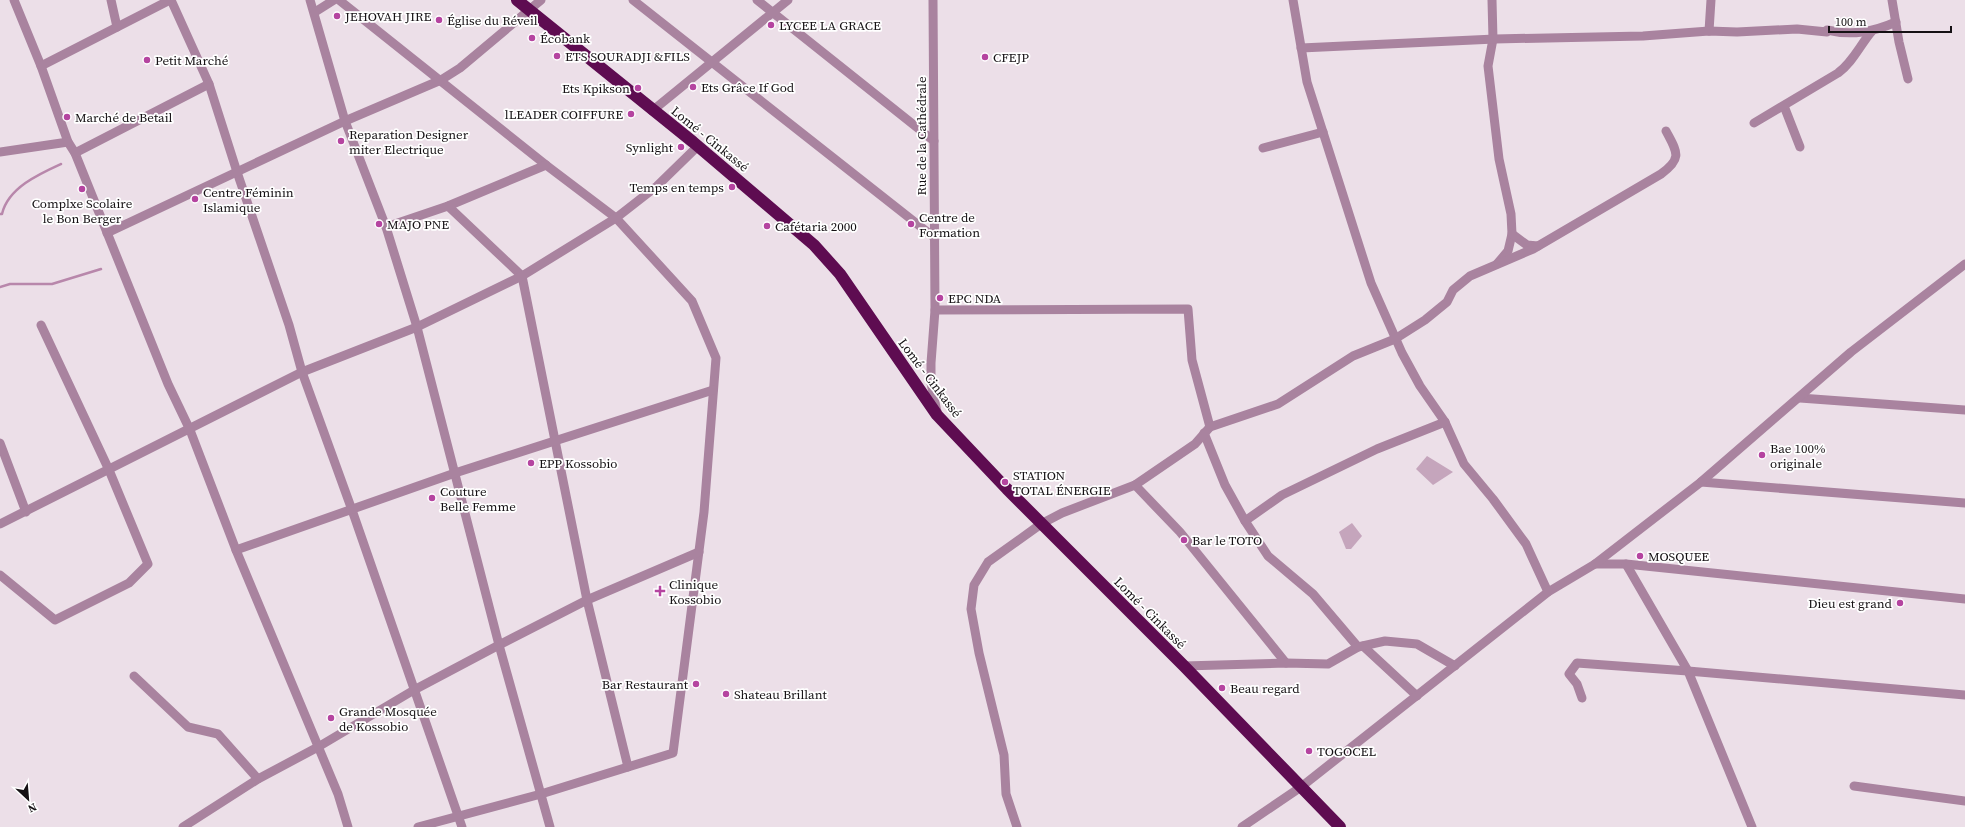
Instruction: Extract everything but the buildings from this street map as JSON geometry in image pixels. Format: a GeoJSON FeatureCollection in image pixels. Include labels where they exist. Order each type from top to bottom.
{"type":"FeatureCollection","features":[{"type":"Feature","properties":{"kind":"highway","name":"Lomé - Cinkassé"},"geometry":{"type":"LineString","coordinates":[[517,0],[698,146],[771,207],[826,257],[938,415],[1042,524],[1184,666],[1340,827]]}},
{"type":"Feature","properties":{"kind":"street"},"geometry":{"type":"LineString","coordinates":[[14,0],[41,66],[68,142],[75,153],[168,384],[190,430],[236,550],[338,794],[348,827]]}},
{"type":"Feature","properties":{"kind":"street"},"geometry":{"type":"LineString","coordinates":[[111,0],[117,27]]}},
{"type":"Feature","properties":{"kind":"street"},"geometry":{"type":"LineString","coordinates":[[41,66],[170,0],[209,84],[289,325],[302,372],[352,510],[462,827]]}},
{"type":"Feature","properties":{"kind":"street"},"geometry":{"type":"LineString","coordinates":[[310,0],[315,12],[345,121],[386,227],[417,327],[499,644],[550,827]]}},
{"type":"Feature","properties":{"kind":"street"},"geometry":{"type":"LineString","coordinates":[[315,12],[334,0]]}},
{"type":"Feature","properties":{"kind":"street"},"geometry":{"type":"LineString","coordinates":[[339,0],[546,165],[616,218],[692,301],[716,358],[704,512],[673,752],[541,794],[418,827]]}},
{"type":"Feature","properties":{"kind":"street"},"geometry":{"type":"LineString","coordinates":[[107,233],[345,121],[441,80],[460,68],[541,0]]}},
{"type":"Feature","properties":{"kind":"street"},"geometry":{"type":"LineString","coordinates":[[633,0],[934,238]]}},
{"type":"Feature","properties":{"kind":"street"},"geometry":{"type":"LineString","coordinates":[[756,0],[934,141]]}},
{"type":"Feature","properties":{"kind":"street"},"geometry":{"type":"LineString","coordinates":[[652,110],[788,0]]}},
{"type":"Feature","properties":{"kind":"street","name":"Rue de la Cathédrale"},"geometry":{"type":"LineString","coordinates":[[933,0],[935,310],[931,383],[938,415]]}},
{"type":"Feature","properties":{"kind":"street"},"geometry":{"type":"LineString","coordinates":[[1293,0],[1307,82],[1370,283],[1395,338],[1420,386],[1445,422],[1464,464],[1526,544],[1548,592]]}},
{"type":"Feature","properties":{"kind":"street"},"geometry":{"type":"LineString","coordinates":[[1492,0],[1493,39],[1488,66],[1499,159],[1512,214],[1512,234],[1508,251],[1496,265]]}},
{"type":"Feature","properties":{"kind":"street"},"geometry":{"type":"LineString","coordinates":[[1709,31],[1711,0]]}},
{"type":"Feature","properties":{"kind":"street"},"geometry":{"type":"LineString","coordinates":[[1892,0],[1899,42],[1908,79]]}},
{"type":"Feature","properties":{"kind":"street"},"geometry":{"type":"LineString","coordinates":[[1301,48],[1493,39],[1643,36],[1709,31],[1737,32],[1797,30],[1827,32],[1827,30],[1853,34],[1872,31],[1896,22]]}},
{"type":"Feature","properties":{"kind":"street"},"geometry":{"type":"LineString","coordinates":[[1754,123],[1849,65],[1860,44],[1872,31]]}},
{"type":"Feature","properties":{"kind":"street"},"geometry":{"type":"LineString","coordinates":[[75,153],[209,84]]}},
{"type":"Feature","properties":{"kind":"street"},"geometry":{"type":"LineString","coordinates":[[1784,106],[1800,147]]}},
{"type":"Feature","properties":{"kind":"street"},"geometry":{"type":"LineString","coordinates":[[1017,827],[1006,794],[1004,755],[979,653],[971,609],[974,585],[988,562],[1042,524],[1062,513],[1135,485],[1195,444],[1207,430],[1278,404],[1353,356],[1395,338],[1425,320],[1447,302],[1452,290],[1470,276],[1538,246],[1672,166],[1677,158],[1677,151],[1666,131]]}},
{"type":"Feature","properties":{"kind":"street"},"geometry":{"type":"LineString","coordinates":[[1263,148],[1323,132]]}},
{"type":"Feature","properties":{"kind":"street"},"geometry":{"type":"LineString","coordinates":[[0,152],[68,142]]}},
{"type":"Feature","properties":{"kind":"street"},"geometry":{"type":"LineString","coordinates":[[0,524],[190,430],[302,372],[417,327],[522,276],[616,218],[657,186],[698,146]]}},
{"type":"Feature","properties":{"kind":"street"},"geometry":{"type":"LineString","coordinates":[[386,227],[448,206],[546,165]]}},
{"type":"Feature","properties":{"kind":"street"},"geometry":{"type":"LineString","coordinates":[[448,206],[522,276],[554,442],[587,600],[628,767]]}},
{"type":"Feature","properties":{"kind":"street"},"geometry":{"type":"LineString","coordinates":[[1512,234],[1527,245],[1538,246]]}},
{"type":"Feature","properties":{"kind":"street"},"geometry":{"type":"LineString","coordinates":[[1242,827],[1301,787],[1548,592],[1595,564],[1701,482],[1800,398],[1851,352],[1965,264]]}},
{"type":"Feature","properties":{"kind":"street"},"geometry":{"type":"LineString","coordinates":[[935,310],[1188,309],[1192,360],[1207,430],[1225,486],[1245,521],[1268,556],[1313,594],[1361,647],[1417,696]]}},
{"type":"Feature","properties":{"kind":"street"},"geometry":{"type":"LineString","coordinates":[[0,575],[55,620],[129,583],[148,564],[109,470],[41,325]]}},
{"type":"Feature","properties":{"kind":"street"},"geometry":{"type":"LineString","coordinates":[[236,550],[454,473],[713,390]]}},
{"type":"Feature","properties":{"kind":"street"},"geometry":{"type":"LineString","coordinates":[[1800,398],[1965,410]]}},
{"type":"Feature","properties":{"kind":"street"},"geometry":{"type":"LineString","coordinates":[[1245,521],[1282,495],[1377,449],[1445,422]]}},
{"type":"Feature","properties":{"kind":"street"},"geometry":{"type":"LineString","coordinates":[[0,443],[26,512]]}},
{"type":"Feature","properties":{"kind":"street"},"geometry":{"type":"LineString","coordinates":[[1701,482],[1965,503]]}},
{"type":"Feature","properties":{"kind":"street"},"geometry":{"type":"LineString","coordinates":[[1135,485],[1180,532],[1286,663]]}},
{"type":"Feature","properties":{"kind":"street"},"geometry":{"type":"LineString","coordinates":[[183,827],[258,779],[318,747],[414,690],[499,644],[587,600],[699,552]]}},
{"type":"Feature","properties":{"kind":"street"},"geometry":{"type":"LineString","coordinates":[[1595,564],[1626,564],[1965,599]]}},
{"type":"Feature","properties":{"kind":"street"},"geometry":{"type":"LineString","coordinates":[[1626,564],[1688,671],[1752,827]]}},
{"type":"Feature","properties":{"kind":"street"},"geometry":{"type":"LineString","coordinates":[[1184,666],[1286,663],[1328,664],[1361,647],[1385,641],[1417,644],[1454,666]]}},
{"type":"Feature","properties":{"kind":"street"},"geometry":{"type":"LineString","coordinates":[[1582,698],[1577,684],[1569,674],[1577,663],[1965,695]]}},
{"type":"Feature","properties":{"kind":"street"},"geometry":{"type":"LineString","coordinates":[[134,676],[188,727],[218,734],[258,779]]}},
{"type":"Feature","properties":{"kind":"street"},"geometry":{"type":"LineString","coordinates":[[1854,786],[1965,801]]}},
{"type":"Feature","properties":{"kind":"shaded area"},"geometry":{"type":"Polygon","coordinates":[[[1427,456],[1453,472],[1433,485],[1416,469],[1427,456]]]}},
{"type":"Feature","properties":{"kind":"shaded area"},"geometry":{"type":"Polygon","coordinates":[[[1352,523],[1362,536],[1351,549],[1346,549],[1339,532],[1352,523]]]}},
{"type":"Feature","properties":{"kind":"waterway"},"geometry":{"type":"LineString","coordinates":[[0,214],[2,214],[5,205],[18,189],[34,177],[61,164]]}},
{"type":"Feature","properties":{"kind":"waterway"},"geometry":{"type":"LineString","coordinates":[[0,287],[10,284],[52,284],[101,269]]}},
{"type":"Feature","properties":{"kind":"place","name":"JEHOVAH JIRE"},"geometry":{"type":"Point","coordinates":[337,16]}},
{"type":"Feature","properties":{"kind":"place","name":"Église du Réveil"},"geometry":{"type":"Point","coordinates":[439,20]}},
{"type":"Feature","properties":{"kind":"place","name":"LYCEE LA GRACE"},"geometry":{"type":"Point","coordinates":[771,25]}},
{"type":"Feature","properties":{"kind":"place","name":"Écobank"},"geometry":{"type":"Point","coordinates":[532,38]}},
{"type":"Feature","properties":{"kind":"place","name":"ETS SOURADJI &FILS"},"geometry":{"type":"Point","coordinates":[557,56]}},
{"type":"Feature","properties":{"kind":"place","name":"CFEJP"},"geometry":{"type":"Point","coordinates":[985,57]}},
{"type":"Feature","properties":{"kind":"place","name":"Petit Marché"},"geometry":{"type":"Point","coordinates":[147,60]}},
{"type":"Feature","properties":{"kind":"place","name":"Ets Grâce If God"},"geometry":{"type":"Point","coordinates":[693,87]}},
{"type":"Feature","properties":{"kind":"place","name":"Ets Kpikson"},"geometry":{"type":"Point","coordinates":[638,88]}},
{"type":"Feature","properties":{"kind":"place","name":"lLEADER COIFFURE"},"geometry":{"type":"Point","coordinates":[631,114]}},
{"type":"Feature","properties":{"kind":"place","name":"Marché de Betail"},"geometry":{"type":"Point","coordinates":[67,117]}},
{"type":"Feature","properties":{"kind":"place","name":"Reparation Designer miter Electrique"},"geometry":{"type":"Point","coordinates":[341,141]}},
{"type":"Feature","properties":{"kind":"place","name":"Synlight"},"geometry":{"type":"Point","coordinates":[681,147]}},
{"type":"Feature","properties":{"kind":"place","name":"Temps en temps"},"geometry":{"type":"Point","coordinates":[732,187]}},
{"type":"Feature","properties":{"kind":"place","name":"Complxe Scolaire le Bon Berger"},"geometry":{"type":"Point","coordinates":[82,189]}},
{"type":"Feature","properties":{"kind":"place","name":"Centre Féminin Islamique"},"geometry":{"type":"Point","coordinates":[195,199]}},
{"type":"Feature","properties":{"kind":"place","name":"MAJO PNE"},"geometry":{"type":"Point","coordinates":[379,224]}},
{"type":"Feature","properties":{"kind":"place","name":"Centre de Formation"},"geometry":{"type":"Point","coordinates":[911,224]}},
{"type":"Feature","properties":{"kind":"place","name":"Cafétaria 2000"},"geometry":{"type":"Point","coordinates":[767,226]}},
{"type":"Feature","properties":{"kind":"place","name":"EPC NDA"},"geometry":{"type":"Point","coordinates":[940,298]}},
{"type":"Feature","properties":{"kind":"place","name":"Bae 100% originale"},"geometry":{"type":"Point","coordinates":[1762,455]}},
{"type":"Feature","properties":{"kind":"place","name":"EPP Kossobio"},"geometry":{"type":"Point","coordinates":[531,463]}},
{"type":"Feature","properties":{"kind":"place","name":"STATION TOTAL ÉNERGIE"},"geometry":{"type":"Point","coordinates":[1005,482]}},
{"type":"Feature","properties":{"kind":"place","name":"Couture Belle Femme"},"geometry":{"type":"Point","coordinates":[432,498]}},
{"type":"Feature","properties":{"kind":"place","name":"Bar le TOTO"},"geometry":{"type":"Point","coordinates":[1184,540]}},
{"type":"Feature","properties":{"kind":"place","name":"MOSQUEE"},"geometry":{"type":"Point","coordinates":[1640,556]}},
{"type":"Feature","properties":{"kind":"place","name":"Clinique Kossobio"},"geometry":{"type":"Point","coordinates":[660,591]}},
{"type":"Feature","properties":{"kind":"place","name":"Dieu est grand"},"geometry":{"type":"Point","coordinates":[1900,603]}},
{"type":"Feature","properties":{"kind":"place","name":"Bar Restaurant"},"geometry":{"type":"Point","coordinates":[696,684]}},
{"type":"Feature","properties":{"kind":"place","name":"Beau regard"},"geometry":{"type":"Point","coordinates":[1222,688]}},
{"type":"Feature","properties":{"kind":"place","name":"Shateau Brillant"},"geometry":{"type":"Point","coordinates":[726,694]}},
{"type":"Feature","properties":{"kind":"place","name":"Grande Mosquée de Kossobio"},"geometry":{"type":"Point","coordinates":[331,718]}},
{"type":"Feature","properties":{"kind":"place","name":"TOGOCEL"},"geometry":{"type":"Point","coordinates":[1309,751]}}]}
